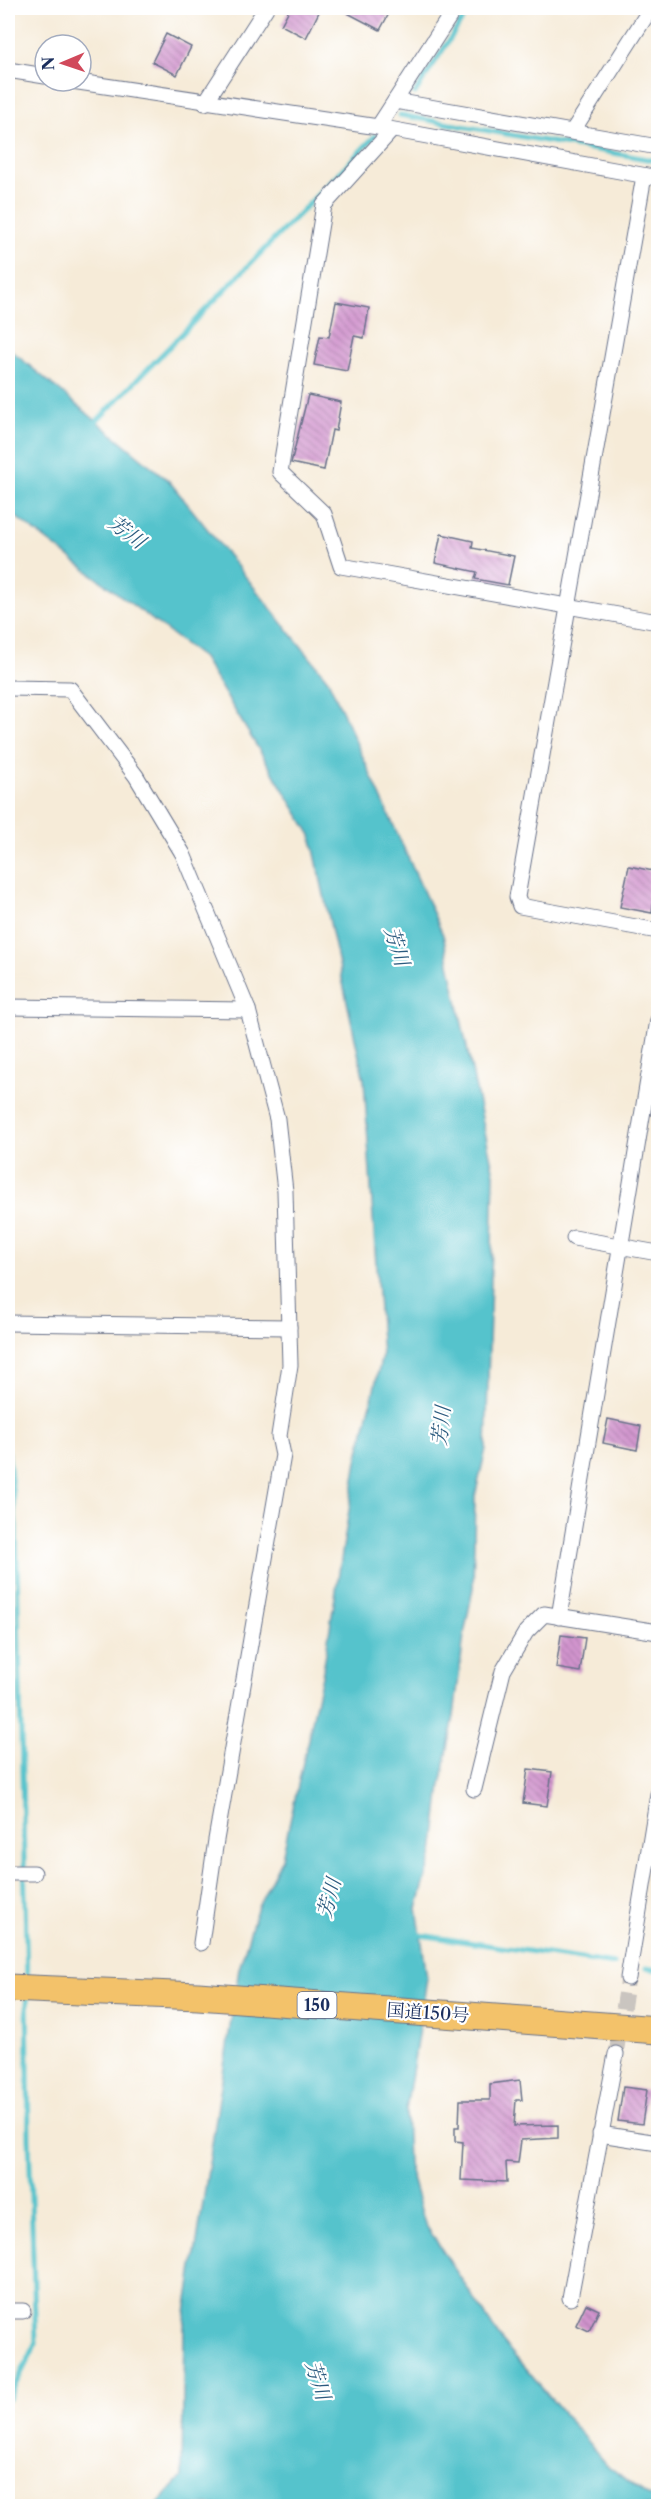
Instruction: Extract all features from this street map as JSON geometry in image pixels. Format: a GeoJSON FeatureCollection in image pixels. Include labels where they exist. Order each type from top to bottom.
{"type":"FeatureCollection","features":[{"type":"Feature","properties":{"kind":"highway","name":"国道150号"},"geometry":{"type":"LineString","coordinates":[[8,1971],[125,1984],[198,1996]]}},
{"type":"Feature","properties":{"kind":"highway","name":"国道150号"},"geometry":{"type":"LineString","coordinates":[[8,1988],[198,1996],[658,2030]]}},
{"type":"Feature","properties":{"kind":"street"},"geometry":{"type":"LineString","coordinates":[[205,103],[266,8]]}},
{"type":"Feature","properties":{"kind":"street"},"geometry":{"type":"LineString","coordinates":[[455,8],[395,101],[385,129],[324,205],[280,472],[324,514],[341,566],[658,622]]}},
{"type":"Feature","properties":{"kind":"street"},"geometry":{"type":"LineString","coordinates":[[572,132],[651,8]]}},
{"type":"Feature","properties":{"kind":"street"},"geometry":{"type":"LineString","coordinates":[[8,70],[33,74]]}},
{"type":"Feature","properties":{"kind":"street"},"geometry":{"type":"LineString","coordinates":[[93,84],[385,129],[651,177],[568,605],[517,897],[520,906],[658,931]]}},
{"type":"Feature","properties":{"kind":"street"},"geometry":{"type":"LineString","coordinates":[[395,101],[658,147]]}},
{"type":"Feature","properties":{"kind":"street"},"geometry":{"type":"LineString","coordinates":[[8,688],[70,689],[136,776],[183,854],[248,1010],[277,1119],[287,1221],[290,1365],[279,1436],[283,1455],[216,1840],[201,1943]]}},
{"type":"Feature","properties":{"kind":"street"},"geometry":{"type":"LineString","coordinates":[[8,1007],[248,1010]]}},
{"type":"Feature","properties":{"kind":"street"},"geometry":{"type":"LineString","coordinates":[[559,1617],[658,1020]]}},
{"type":"Feature","properties":{"kind":"street"},"geometry":{"type":"LineString","coordinates":[[574,1238],[658,1253]]}},
{"type":"Feature","properties":{"kind":"street"},"geometry":{"type":"LineString","coordinates":[[8,1323],[289,1327]]}},
{"type":"Feature","properties":{"kind":"street"},"geometry":{"type":"LineString","coordinates":[[474,1789],[503,1671],[526,1632],[544,1614],[658,1632]]}},
{"type":"Feature","properties":{"kind":"street"},"geometry":{"type":"LineString","coordinates":[[628,1978],[658,1794]]}},
{"type":"Feature","properties":{"kind":"street"},"geometry":{"type":"LineString","coordinates":[[10,1873],[34,1873]]}},
{"type":"Feature","properties":{"kind":"street"},"geometry":{"type":"LineString","coordinates":[[570,2298],[616,2054]]}},
{"type":"Feature","properties":{"kind":"street"},"geometry":{"type":"LineString","coordinates":[[600,2134],[658,2143]]}},
{"type":"Feature","properties":{"kind":"water","name":"芳川"},"geometry":{"type":"Polygon","coordinates":[[[8,348],[169,481],[328,680],[443,935],[494,1174],[486,1449],[475,1496],[473,1588],[464,1635],[454,1716],[441,1785],[433,1853],[417,1908],[427,1978],[406,2110],[408,2164],[425,2224],[502,2341],[608,2466],[658,2503],[658,2506],[155,2506],[182,2478],[184,2326],[239,1969],[258,1906],[282,1858],[323,1671],[357,1461],[382,1356],[364,1080],[311,835],[203,658],[8,511],[8,348]]]}},
{"type":"Feature","properties":{"kind":"building"},"geometry":{"type":"Polygon","coordinates":[[[290,8],[321,8],[306,38],[281,25],[290,8]]]}},
{"type":"Feature","properties":{"kind":"building"},"geometry":{"type":"Polygon","coordinates":[[[338,8],[392,8],[380,30],[338,8]]]}},
{"type":"Feature","properties":{"kind":"building"},"geometry":{"type":"Polygon","coordinates":[[[166,34],[191,47],[177,75],[152,62],[166,34]]]}},
{"type":"Feature","properties":{"kind":"building"},"geometry":{"type":"Polygon","coordinates":[[[336,302],[369,308],[364,338],[354,336],[347,371],[314,365],[320,336],[329,337],[336,302]]]}},
{"type":"Feature","properties":{"kind":"building"},"geometry":{"type":"Polygon","coordinates":[[[308,395],[341,402],[336,431],[332,430],[324,470],[291,463],[308,395]]]}},
{"type":"Feature","properties":{"kind":"building"},"geometry":{"type":"Polygon","coordinates":[[[441,534],[473,541],[472,548],[514,556],[508,585],[475,579],[477,572],[435,563],[441,534]]]}},
{"type":"Feature","properties":{"kind":"building"},"geometry":{"type":"Polygon","coordinates":[[[629,866],[658,872],[652,913],[620,907],[629,866]]]}},
{"type":"Feature","properties":{"kind":"building"},"geometry":{"type":"Polygon","coordinates":[[[608,1419],[641,1426],[637,1450],[603,1443],[608,1419]]]}},
{"type":"Feature","properties":{"kind":"building"},"geometry":{"type":"Polygon","coordinates":[[[561,1635],[585,1638],[580,1672],[556,1668],[561,1635]]]}},
{"type":"Feature","properties":{"kind":"building"},"geometry":{"type":"Polygon","coordinates":[[[528,1769],[552,1772],[547,1806],[523,1803],[528,1769]]]}},
{"type":"Feature","properties":{"kind":"building"},"geometry":{"type":"Polygon","coordinates":[[[520,2080],[522,2100],[516,2100],[514,2126],[558,2125],[558,2138],[521,2140],[518,2163],[506,2162],[507,2182],[461,2180],[463,2142],[455,2141],[455,2127],[459,2127],[460,2100],[490,2100],[490,2084],[520,2080]]]}},
{"type":"Feature","properties":{"kind":"building"},"geometry":{"type":"Polygon","coordinates":[[[623,2087],[647,2090],[642,2124],[618,2121],[623,2087]]]}},
{"type":"Feature","properties":{"kind":"building"},"geometry":{"type":"Polygon","coordinates":[[[586,2304],[599,2310],[589,2331],[576,2325],[586,2304]]]}},
{"type":"Feature","properties":{"kind":"waterway"},"geometry":{"type":"LineString","coordinates":[[415,93],[470,8]]}},
{"type":"Feature","properties":{"kind":"waterway"},"geometry":{"type":"LineString","coordinates":[[400,115],[658,161]]}},
{"type":"Feature","properties":{"kind":"waterway"},"geometry":{"type":"LineString","coordinates":[[92,426],[375,136]]}},
{"type":"Feature","properties":{"kind":"waterway"},"geometry":{"type":"LineString","coordinates":[[8,1452],[16,1526],[27,1981]]}},
{"type":"Feature","properties":{"kind":"waterway"},"geometry":{"type":"LineString","coordinates":[[414,1934],[614,1964]]}},
{"type":"Feature","properties":{"kind":"waterway"},"geometry":{"type":"LineString","coordinates":[[646,1968],[658,1970]]}},
{"type":"Feature","properties":{"kind":"waterway"},"geometry":{"type":"LineString","coordinates":[[8,2399],[36,2344],[27,1996]]}},
{"type":"Feature","properties":{"kind":"tunnel"},"geometry":{"type":"LineString","coordinates":[[616,2054],[628,1978]]}}]}
